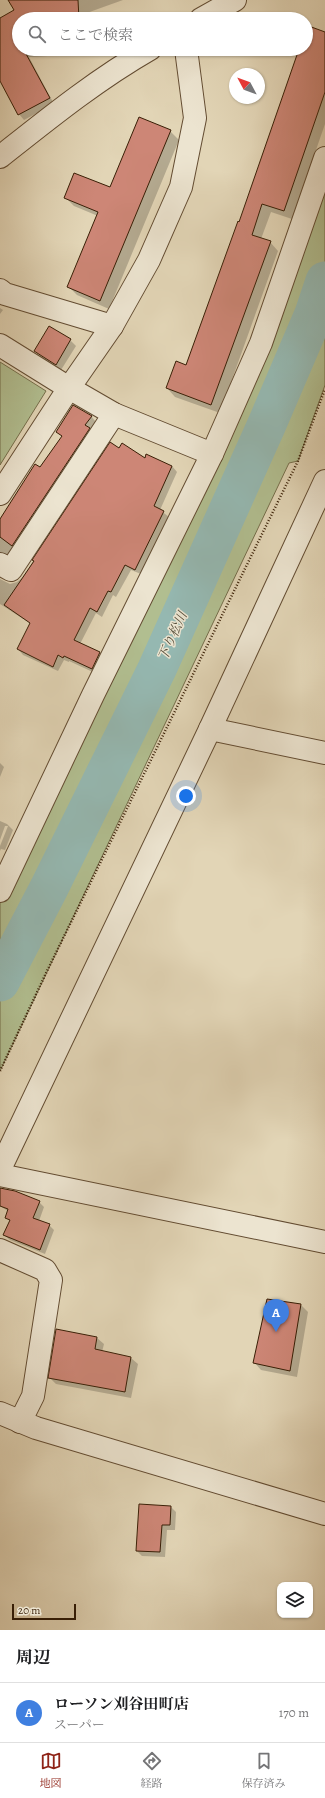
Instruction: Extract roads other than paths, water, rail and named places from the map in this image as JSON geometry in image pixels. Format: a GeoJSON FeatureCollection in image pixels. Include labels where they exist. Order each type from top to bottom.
{"type":"FeatureCollection","features":[{"type":"Feature","properties":{"kind":"street"},"geometry":{"type":"LineString","coordinates":[[214,12],[235,0]]}},
{"type":"Feature","properties":{"kind":"street"},"geometry":{"type":"LineString","coordinates":[[0,157],[51,117],[121,66],[138,56]]}},
{"type":"Feature","properties":{"kind":"street"},"geometry":{"type":"LineString","coordinates":[[0,494],[69,388],[112,326],[149,260],[181,187],[195,118],[187,56]]}},
{"type":"Feature","properties":{"kind":"street"},"geometry":{"type":"LineString","coordinates":[[0,891],[93,695],[212,454],[261,342],[325,158]]}},
{"type":"Feature","properties":{"kind":"street"},"geometry":{"type":"LineString","coordinates":[[0,290],[5,294],[112,326]]}},
{"type":"Feature","properties":{"kind":"street"},"geometry":{"type":"LineString","coordinates":[[0,345],[114,414],[212,454]]}},
{"type":"Feature","properties":{"kind":"street"},"geometry":{"type":"LineString","coordinates":[[0,564],[11,570],[114,414]]}},
{"type":"Feature","properties":{"kind":"street"},"geometry":{"type":"LineString","coordinates":[[0,1169],[210,729],[325,481]]}},
{"type":"Feature","properties":{"kind":"street"},"geometry":{"type":"LineString","coordinates":[[210,729],[325,753]]}},
{"type":"Feature","properties":{"kind":"street"},"geometry":{"type":"LineString","coordinates":[[0,1175],[325,1242]]}},
{"type":"Feature","properties":{"kind":"street"},"geometry":{"type":"LineString","coordinates":[[0,1250],[45,1270],[51,1280],[33,1396],[20,1422]]}},
{"type":"Feature","properties":{"kind":"street"},"geometry":{"type":"LineString","coordinates":[[0,1413],[36,1428],[325,1514]]}},
{"type":"Feature","properties":{"kind":"waterway","name":"下り松川"},"geometry":{"type":"LineString","coordinates":[[0,982],[49,888],[157,669],[267,424],[314,314],[325,281]]}},
{"type":"Feature","properties":{"kind":"place","name":"ローソン刈谷田町店"},"geometry":{"type":"Point","coordinates":[276,1332]}}]}
